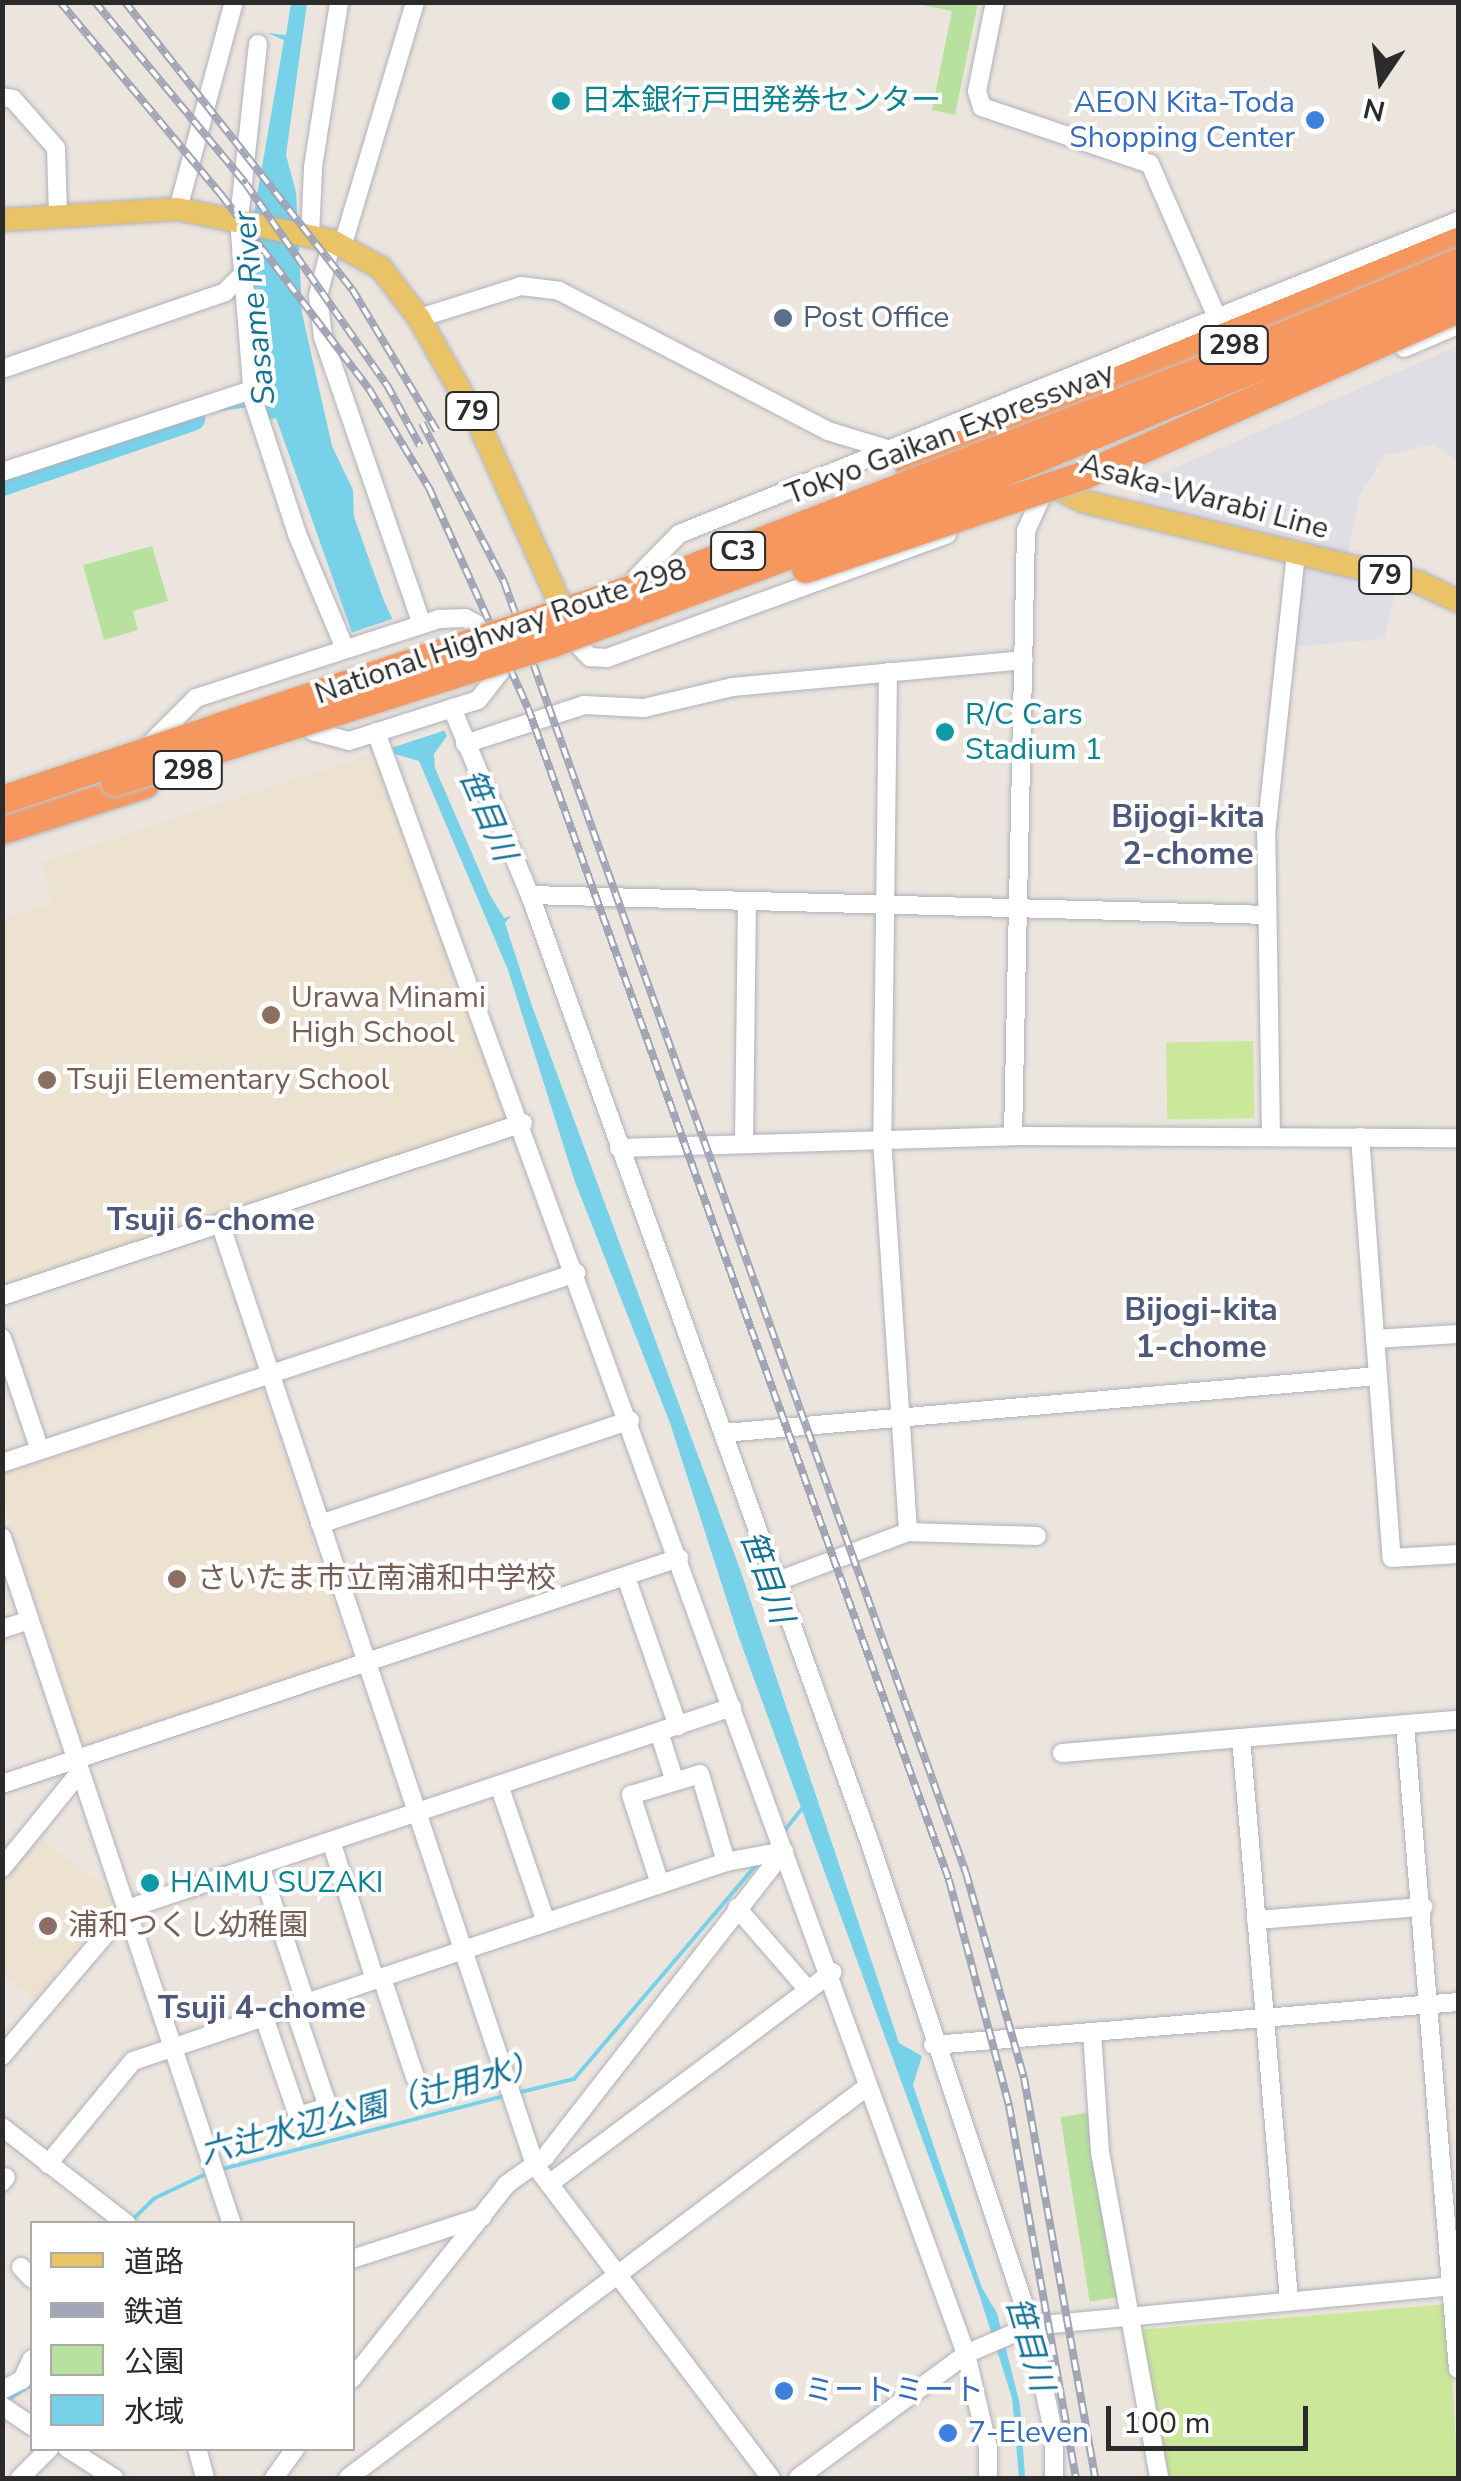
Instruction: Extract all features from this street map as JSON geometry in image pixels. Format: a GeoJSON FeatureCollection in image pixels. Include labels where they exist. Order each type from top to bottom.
{"type":"FeatureCollection","features":[{"type":"Feature","properties":{"kind":"highway"},"geometry":{"type":"LineString","coordinates":[[672,576],[910,466],[1356,280],[1458,242]]}},
{"type":"Feature","properties":{"kind":"highway","name":"298"},"geometry":{"type":"LineString","coordinates":[[562,606],[1010,438],[1458,251]]}},
{"type":"Feature","properties":{"kind":"highway","name":"Tokyo Gaikan Expressway"},"geometry":{"type":"LineString","coordinates":[[2,800],[672,576],[1194,374],[1458,263]]}},
{"type":"Feature","properties":{"kind":"highway","name":"Tokyo Gaikan Expressway"},"geometry":{"type":"LineString","coordinates":[[2,819],[565,645],[928,504],[1458,284]]}},
{"type":"Feature","properties":{"kind":"highway","name":"National Highway Route 298"},"geometry":{"type":"LineString","coordinates":[[2,830],[312,730],[377,724],[442,704],[501,671],[565,645],[961,502],[1042,477],[1136,430],[1458,297]]}},
{"type":"Feature","properties":{"kind":"highway"},"geometry":{"type":"LineString","coordinates":[[565,645],[1085,475],[1458,309]]}},
{"type":"Feature","properties":{"kind":"highway","name":"National Highway Route 298"},"geometry":{"type":"LineString","coordinates":[[2,790],[562,606]]}},
{"type":"Feature","properties":{"kind":"main road","name":"79"},"geometry":{"type":"LineString","coordinates":[[2,220],[178,209],[321,239],[381,268],[419,318],[516,496],[562,606],[565,645]]}},
{"type":"Feature","properties":{"kind":"main road","name":"Asaka-Warabi Line"},"geometry":{"type":"LineString","coordinates":[[1010,438],[1042,477],[1096,505],[1418,582],[1458,601]]}},
{"type":"Feature","properties":{"kind":"street"},"geometry":{"type":"LineString","coordinates":[[178,209],[234,2]]}},
{"type":"Feature","properties":{"kind":"street"},"geometry":{"type":"LineString","coordinates":[[339,2],[314,166],[321,239],[318,296],[323,337],[416,626]]}},
{"type":"Feature","properties":{"kind":"street"},"geometry":{"type":"LineString","coordinates":[[321,239],[415,2]]}},
{"type":"Feature","properties":{"kind":"street"},"geometry":{"type":"LineString","coordinates":[[996,2],[977,91],[982,107],[1150,164],[1218,320]]}},
{"type":"Feature","properties":{"kind":"street"},"geometry":{"type":"LineString","coordinates":[[258,44],[242,221],[242,276],[254,389],[297,534],[348,648]]}},
{"type":"Feature","properties":{"kind":"street"},"geometry":{"type":"LineString","coordinates":[[2,97],[13,99],[56,148],[58,217]]}},
{"type":"Feature","properties":{"kind":"street"},"geometry":{"type":"LineString","coordinates":[[635,578],[679,534],[1458,221]]}},
{"type":"Feature","properties":{"kind":"street"},"geometry":{"type":"LineString","coordinates":[[2,369],[225,292],[242,276]]}},
{"type":"Feature","properties":{"kind":"street"},"geometry":{"type":"LineString","coordinates":[[419,318],[521,286],[559,291],[828,431],[877,450],[896,450]]}},
{"type":"Feature","properties":{"kind":"street"},"geometry":{"type":"LineString","coordinates":[[1136,430],[1209,431],[1458,324]]}},
{"type":"Feature","properties":{"kind":"street"},"geometry":{"type":"LineString","coordinates":[[2,472],[254,389]]}},
{"type":"Feature","properties":{"kind":"street"},"geometry":{"type":"LineString","coordinates":[[828,431],[836,440],[832,474]]}},
{"type":"Feature","properties":{"kind":"street"},"geometry":{"type":"LineString","coordinates":[[1026,550],[1042,477]]}},
{"type":"Feature","properties":{"kind":"street"},"geometry":{"type":"LineString","coordinates":[[940,538],[961,502]]}},
{"type":"Feature","properties":{"kind":"street"},"geometry":{"type":"LineString","coordinates":[[565,645],[590,657],[607,658],[1010,515],[1023,527],[1026,550],[1013,1136]]}},
{"type":"Feature","properties":{"kind":"street"},"geometry":{"type":"LineString","coordinates":[[1271,1137],[1266,834],[1303,555]]}},
{"type":"Feature","properties":{"kind":"street"},"geometry":{"type":"LineString","coordinates":[[150,744],[196,698],[451,616],[489,631]]}},
{"type":"Feature","properties":{"kind":"street"},"geometry":{"type":"LineString","coordinates":[[465,744],[584,705],[644,708],[733,687],[1024,660]]}},
{"type":"Feature","properties":{"kind":"street"},"geometry":{"type":"LineString","coordinates":[[888,672],[882,1139],[908,1532]]}},
{"type":"Feature","properties":{"kind":"street"},"geometry":{"type":"LineString","coordinates":[[442,704],[465,744],[530,896],[870,1842],[932,2046],[1026,2328],[1054,2436],[1054,2478]]}},
{"type":"Feature","properties":{"kind":"street"},"geometry":{"type":"LineString","coordinates":[[377,724],[784,1851],[832,1972],[868,2086],[971,2351],[988,2448],[988,2478]]}},
{"type":"Feature","properties":{"kind":"street"},"geometry":{"type":"LineString","coordinates":[[530,896],[1266,916]]}},
{"type":"Feature","properties":{"kind":"street"},"geometry":{"type":"LineString","coordinates":[[744,1144],[747,904]]}},
{"type":"Feature","properties":{"kind":"street"},"geometry":{"type":"LineString","coordinates":[[2,1296],[524,1123]]}},
{"type":"Feature","properties":{"kind":"street"},"geometry":{"type":"LineString","coordinates":[[619,1148],[1013,1136],[1458,1138]]}},
{"type":"Feature","properties":{"kind":"street"},"geometry":{"type":"LineString","coordinates":[[1360,1137],[1392,1558],[1458,1554]]}},
{"type":"Feature","properties":{"kind":"street"},"geometry":{"type":"LineString","coordinates":[[220,1223],[535,2165],[771,2478]]}},
{"type":"Feature","properties":{"kind":"street"},"geometry":{"type":"LineString","coordinates":[[2,1463],[576,1273]]}},
{"type":"Feature","properties":{"kind":"street"},"geometry":{"type":"LineString","coordinates":[[1376,1339],[1458,1334]]}},
{"type":"Feature","properties":{"kind":"street"},"geometry":{"type":"LineString","coordinates":[[2,1338],[40,1450]]}},
{"type":"Feature","properties":{"kind":"street"},"geometry":{"type":"LineString","coordinates":[[724,1432],[900,1421],[929,1412],[1378,1376]]}},
{"type":"Feature","properties":{"kind":"street"},"geometry":{"type":"LineString","coordinates":[[320,1524],[630,1420]]}},
{"type":"Feature","properties":{"kind":"street"},"geometry":{"type":"LineString","coordinates":[[775,1582],[908,1532],[1037,1536]]}},
{"type":"Feature","properties":{"kind":"street"},"geometry":{"type":"LineString","coordinates":[[2,1537],[231,2221]]}},
{"type":"Feature","properties":{"kind":"street"},"geometry":{"type":"LineString","coordinates":[[2,1784],[78,1766],[679,1558]]}},
{"type":"Feature","properties":{"kind":"street"},"geometry":{"type":"LineString","coordinates":[[626,1576],[678,1726]]}},
{"type":"Feature","properties":{"kind":"street"},"geometry":{"type":"LineString","coordinates":[[2,1629],[30,1620]]}},
{"type":"Feature","properties":{"kind":"street"},"geometry":{"type":"LineString","coordinates":[[2,2056],[127,1909],[732,1708]]}},
{"type":"Feature","properties":{"kind":"street"},"geometry":{"type":"LineString","coordinates":[[1062,1754],[1458,1720]]}},
{"type":"Feature","properties":{"kind":"street"},"geometry":{"type":"LineString","coordinates":[[1406,1725],[1455,2286],[1458,2369]]}},
{"type":"Feature","properties":{"kind":"street"},"geometry":{"type":"LineString","coordinates":[[659,1732],[674,1782]]}},
{"type":"Feature","properties":{"kind":"street"},"geometry":{"type":"LineString","coordinates":[[1241,1738],[1289,2300]]}},
{"type":"Feature","properties":{"kind":"street"},"geometry":{"type":"LineString","coordinates":[[2,1868],[78,1766]]}},
{"type":"Feature","properties":{"kind":"street"},"geometry":{"type":"LineString","coordinates":[[660,1884],[632,1795],[700,1774],[726,1862]]}},
{"type":"Feature","properties":{"kind":"street"},"geometry":{"type":"LineString","coordinates":[[500,1785],[546,1922]]}},
{"type":"Feature","properties":{"kind":"street"},"geometry":{"type":"LineString","coordinates":[[331,1841],[415,2077]]}},
{"type":"Feature","properties":{"kind":"street"},"geometry":{"type":"LineString","coordinates":[[48,2164],[132,2062],[726,1862],[784,1851]]}},
{"type":"Feature","properties":{"kind":"street"},"geometry":{"type":"LineString","coordinates":[[355,2374],[508,2184],[535,2165],[784,1851]]}},
{"type":"Feature","properties":{"kind":"street"},"geometry":{"type":"LineString","coordinates":[[260,1864],[328,2107],[298,2116],[264,2017]]}},
{"type":"Feature","properties":{"kind":"street"},"geometry":{"type":"LineString","coordinates":[[1256,1920],[1422,1907]]}},
{"type":"Feature","properties":{"kind":"street"},"geometry":{"type":"LineString","coordinates":[[737,1908],[808,1990]]}},
{"type":"Feature","properties":{"kind":"street"},"geometry":{"type":"LineString","coordinates":[[548,2184],[832,1972]]}},
{"type":"Feature","properties":{"kind":"street"},"geometry":{"type":"LineString","coordinates":[[932,2046],[1458,2002]]}},
{"type":"Feature","properties":{"kind":"street"},"geometry":{"type":"LineString","coordinates":[[1092,2032],[1100,2152],[1159,2478]]}},
{"type":"Feature","properties":{"kind":"street"},"geometry":{"type":"LineString","coordinates":[[348,2478],[868,2086]]}},
{"type":"Feature","properties":{"kind":"street"},"geometry":{"type":"LineString","coordinates":[[2,2128],[107,2217]]}},
{"type":"Feature","properties":{"kind":"street"},"geometry":{"type":"LineString","coordinates":[[355,2258],[483,2217]]}},
{"type":"Feature","properties":{"kind":"street"},"geometry":{"type":"LineString","coordinates":[[798,2478],[971,2351],[1026,2328],[1130,2314],[1455,2286]]}},
{"type":"Feature","properties":{"kind":"street"},"geometry":{"type":"LineString","coordinates":[[2,2390],[22,2380],[30,2363]]}},
{"type":"Feature","properties":{"kind":"street"},"geometry":{"type":"LineString","coordinates":[[2,2406],[30,2425]]}},
{"type":"Feature","properties":{"kind":"street"},"geometry":{"type":"LineString","coordinates":[[20,2478],[47,2451]]}},
{"type":"Feature","properties":{"kind":"street"},"geometry":{"type":"LineString","coordinates":[[72,2451],[114,2478]]}},
{"type":"Feature","properties":{"kind":"street"},"geometry":{"type":"LineString","coordinates":[[198,2451],[205,2478]]}},
{"type":"Feature","properties":{"kind":"street"},"geometry":{"type":"LineString","coordinates":[[274,2478],[294,2451]]}},
{"type":"Feature","properties":{"kind":"shaded area"},"geometry":{"type":"Polygon","coordinates":[[[1458,346],[1458,461],[1434,444],[1384,456],[1360,496],[1347,557],[1139,503],[1139,483],[1458,346]]]}},
{"type":"Feature","properties":{"kind":"shaded area"},"geometry":{"type":"Polygon","coordinates":[[[1304,564],[1397,586],[1384,639],[1290,647],[1304,564]]]}},
{"type":"Feature","properties":{"kind":"shaded area","name":"Urawa Minami High School"},"geometry":{"type":"Polygon","coordinates":[[[375,753],[509,1119],[370,1167],[355,1161],[329,1170],[324,1182],[3,1288],[2,919],[53,903],[43,862],[375,753]]]}},
{"type":"Feature","properties":{"kind":"shaded area","name":"さいたま市立南浦和中学校"},"geometry":{"type":"Polygon","coordinates":[[[261,1385],[352,1659],[83,1745],[3,1499],[2,1470],[261,1385]]]}},
{"type":"Feature","properties":{"kind":"shaded area","name":"浦和つくし幼稚園"},"geometry":{"type":"Polygon","coordinates":[[[37,1836],[108,1889],[113,1903],[34,1999],[3,1973],[2,1879],[37,1836]]]}},
{"type":"Feature","properties":{"kind":"green space"},"geometry":{"type":"Polygon","coordinates":[[[912,3],[978,3],[955,115],[932,110],[952,11],[912,3]]]}},
{"type":"Feature","properties":{"kind":"green space"},"geometry":{"type":"Polygon","coordinates":[[[152,546],[168,601],[133,611],[138,630],[104,640],[83,565],[152,546]]]}},
{"type":"Feature","properties":{"kind":"green space"},"geometry":{"type":"Polygon","coordinates":[[[1253,1041],[1254,1118],[1167,1120],[1166,1043],[1253,1041]]]}},
{"type":"Feature","properties":{"kind":"green space"},"geometry":{"type":"Polygon","coordinates":[[[1092,2112],[1121,2297],[1090,2302],[1060,2117],[1092,2112]]]}},
{"type":"Feature","properties":{"kind":"green space"},"geometry":{"type":"Polygon","coordinates":[[[1448,2304],[1458,2478],[1164,2478],[1138,2330],[1448,2304]]]}},
{"type":"Feature","properties":{"kind":"water","name":"笹目川"},"geometry":{"type":"Polygon","coordinates":[[[291,3],[307,3],[286,155],[296,192],[302,313],[332,446],[353,490],[354,517],[384,601],[447,736],[434,754],[435,768],[490,895],[504,918],[511,916],[505,923],[532,1006],[741,1572],[899,2043],[922,2056],[913,2085],[982,2288],[997,2313],[1020,2405],[1025,2478],[1019,2478],[1012,2398],[979,2294],[739,1638],[670,1423],[575,1182],[508,970],[419,761],[395,754],[276,418],[265,421],[259,400],[269,396],[253,299],[254,213],[284,40],[267,33],[286,35],[291,3]]]}},
{"type":"Feature","properties":{"kind":"pier"},"geometry":{"type":"Polygon","coordinates":[[[398,617],[446,730],[388,749],[347,634],[398,617]]]}},
{"type":"Feature","properties":{"kind":"waterway","name":"Sasame River"},"geometry":{"type":"LineString","coordinates":[[220,409],[249,405]]}},
{"type":"Feature","properties":{"kind":"waterway"},"geometry":{"type":"LineString","coordinates":[[2,483],[192,418]]}},
{"type":"Feature","properties":{"kind":"waterway","name":"六辻水辺公園（辻用水）"},"geometry":{"type":"LineString","coordinates":[[782,1834],[804,1806]]}},
{"type":"Feature","properties":{"kind":"waterway","name":"六辻水辺公園（辻用水）"},"geometry":{"type":"LineString","coordinates":[[517,2093],[574,2079],[757,1864]]}},
{"type":"Feature","properties":{"kind":"waterway","name":"六辻水辺公園（辻用水）"},"geometry":{"type":"LineString","coordinates":[[222,2169],[508,2095]]}},
{"type":"Feature","properties":{"kind":"waterway","name":"六辻水辺公園（辻用水）"},"geometry":{"type":"LineString","coordinates":[[132,2220],[155,2198],[208,2173]]}},
{"type":"Feature","properties":{"kind":"waterway","name":"六辻水辺公園（辻用水）"},"geometry":{"type":"LineString","coordinates":[[6,2401],[30,2385]]}},
{"type":"Feature","properties":{"kind":"railway"},"geometry":{"type":"LineString","coordinates":[[60,2],[222,196],[369,389],[429,488],[528,708],[949,1880],[1009,2106],[1076,2478]]}},
{"type":"Feature","properties":{"kind":"railway"},"geometry":{"type":"LineString","coordinates":[[95,2],[246,184],[387,385],[420,446]]}},
{"type":"Feature","properties":{"kind":"railway"},"geometry":{"type":"LineString","coordinates":[[125,2],[352,289],[437,431]]}},
{"type":"Feature","properties":{"kind":"railway"},"geometry":{"type":"LineString","coordinates":[[422,423],[504,582],[966,1873],[1024,2078],[1095,2478]]}},
{"type":"Feature","properties":{"kind":"place","name":"日本銀行戸田発券センター"},"geometry":{"type":"Point","coordinates":[561,101]}},
{"type":"Feature","properties":{"kind":"place","name":"AEON Kita-Toda Shopping Center"},"geometry":{"type":"Point","coordinates":[1315,120]}},
{"type":"Feature","properties":{"kind":"place","name":"Post Office"},"geometry":{"type":"Point","coordinates":[783,318]}},
{"type":"Feature","properties":{"kind":"place","name":"R/C Cars Stadium 1"},"geometry":{"type":"Point","coordinates":[945,732]}},
{"type":"Feature","properties":{"kind":"place","name":"Urawa Minami High School"},"geometry":{"type":"Point","coordinates":[271,1015]}},
{"type":"Feature","properties":{"kind":"place","name":"Tsuji Elementary School"},"geometry":{"type":"Point","coordinates":[47,1080]}},
{"type":"Feature","properties":{"kind":"place","name":"さいたま市立南浦和中学校"},"geometry":{"type":"Point","coordinates":[177,1579]}},
{"type":"Feature","properties":{"kind":"place","name":"HAIMU SUZAKI"},"geometry":{"type":"Point","coordinates":[150,1883]}},
{"type":"Feature","properties":{"kind":"place","name":"浦和つくし幼稚園"},"geometry":{"type":"Point","coordinates":[48,1926]}},
{"type":"Feature","properties":{"kind":"place","name":"ミートミート"},"geometry":{"type":"Point","coordinates":[784,2391]}},
{"type":"Feature","properties":{"kind":"place","name":"7-Eleven"},"geometry":{"type":"Point","coordinates":[948,2433]}},
{"type":"Feature","properties":{"kind":"district","name":"Bijogi-kita 2-chome"},"geometry":{"type":"Point","coordinates":[1188,836]}},
{"type":"Feature","properties":{"kind":"district","name":"Tsuji 6-chome"},"geometry":{"type":"Point","coordinates":[211,1220]}},
{"type":"Feature","properties":{"kind":"district","name":"Bijogi-kita 1-chome"},"geometry":{"type":"Point","coordinates":[1201,1330]}},
{"type":"Feature","properties":{"kind":"district","name":"Tsuji 4-chome"},"geometry":{"type":"Point","coordinates":[262,2008]}}]}
